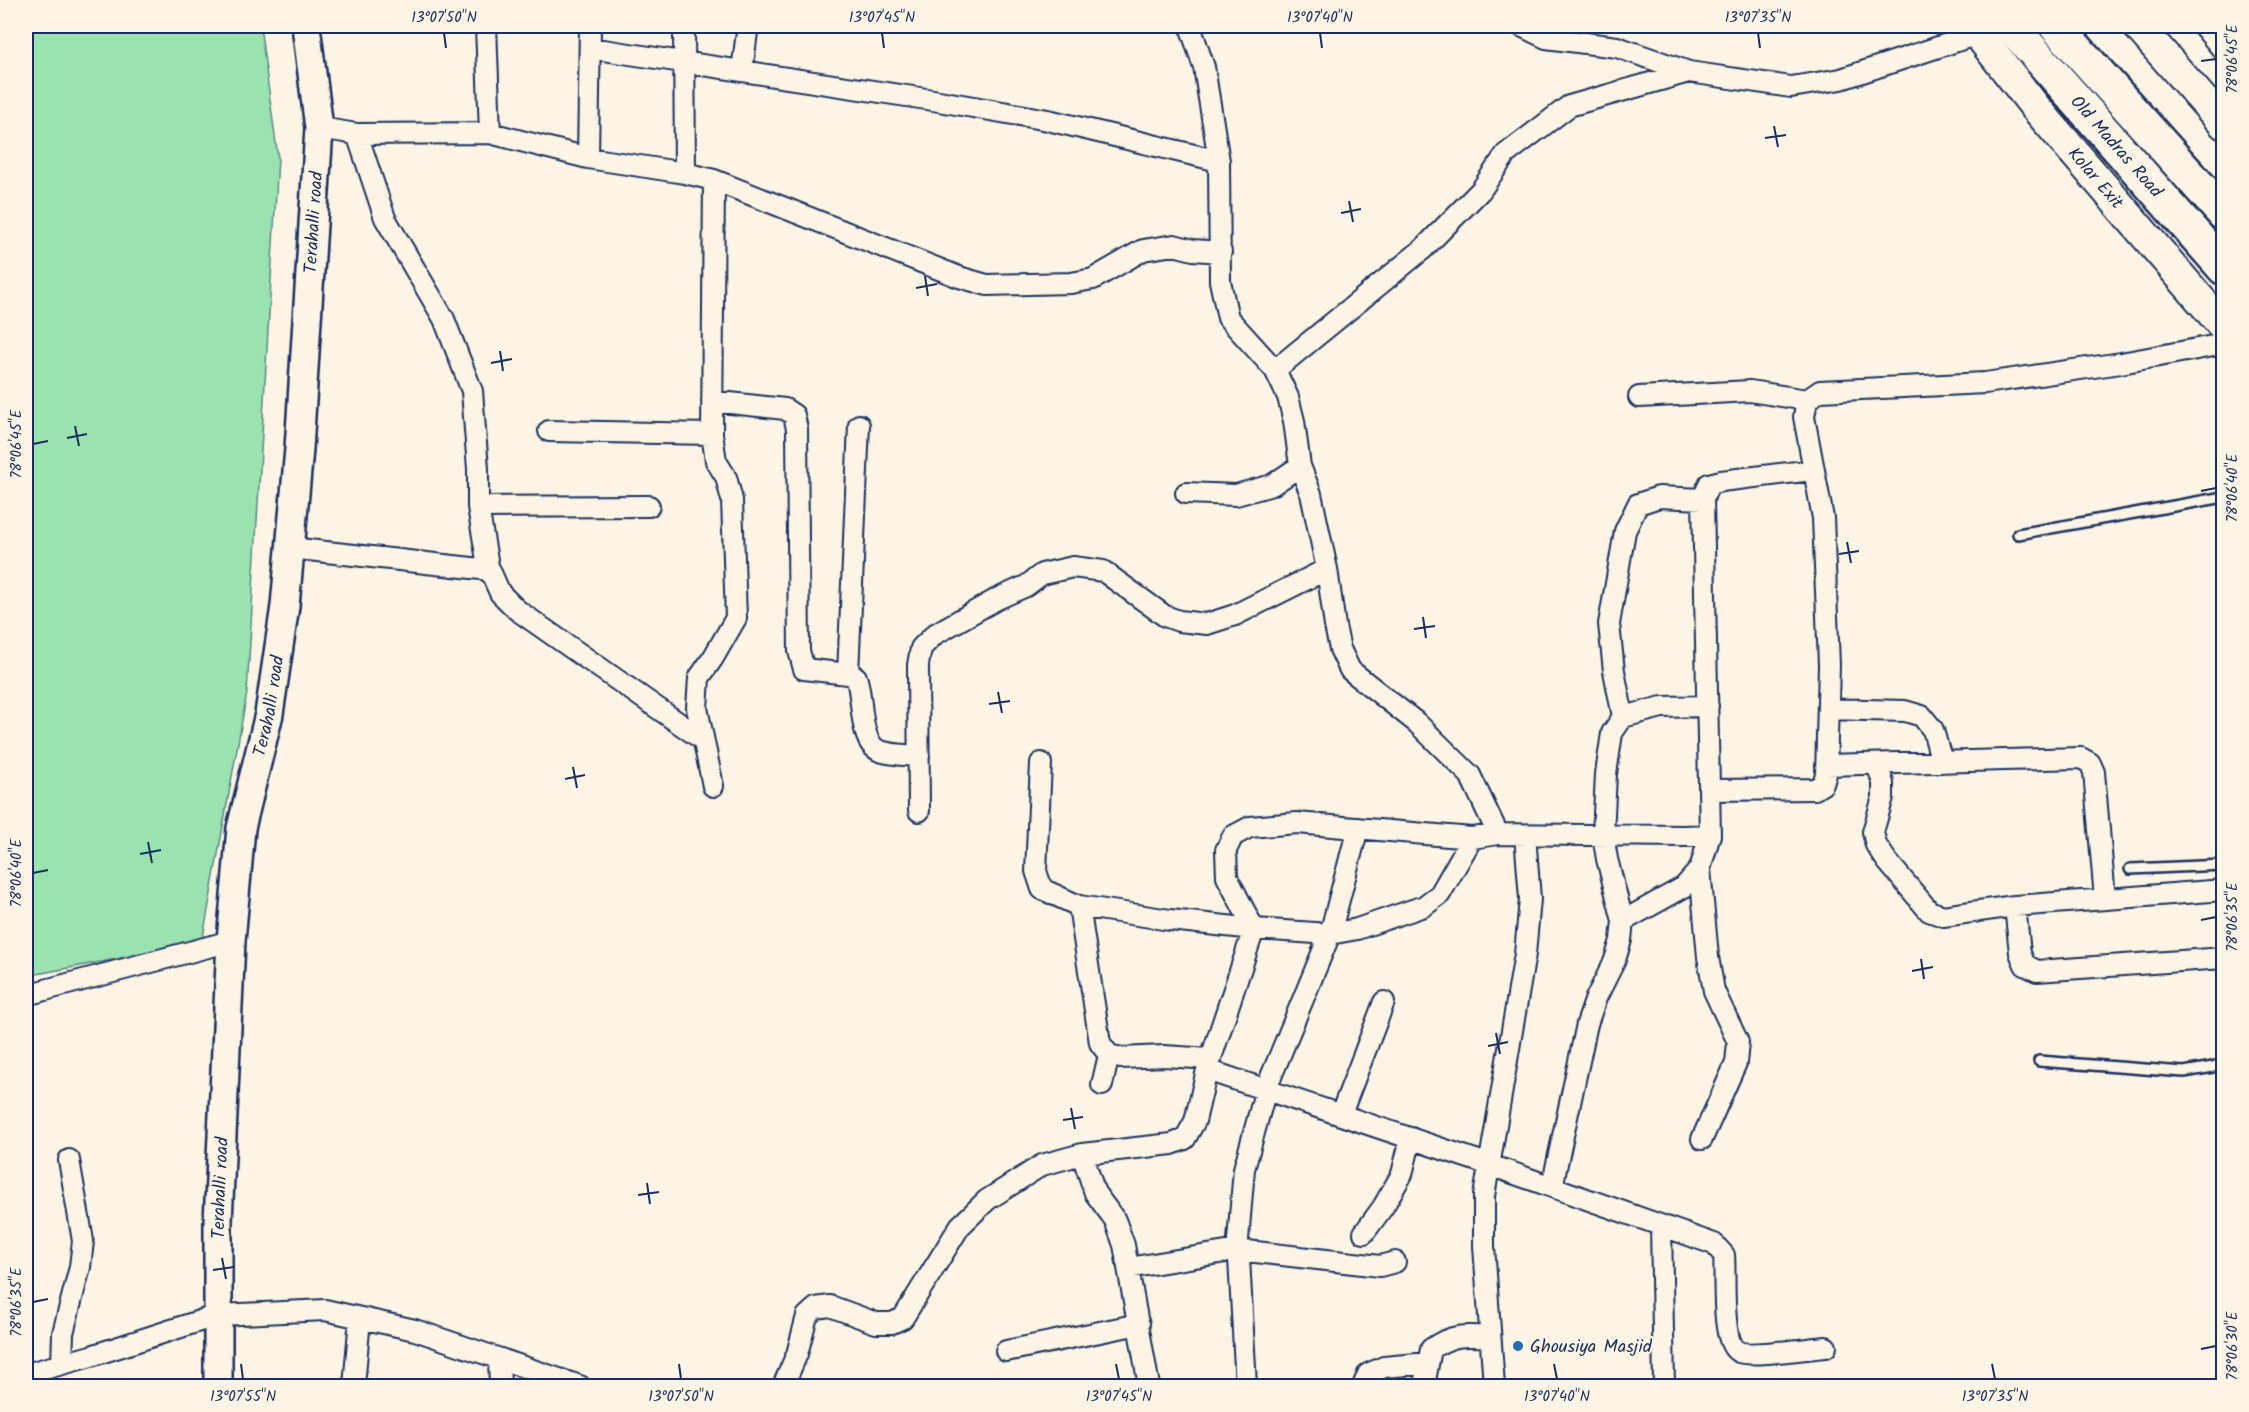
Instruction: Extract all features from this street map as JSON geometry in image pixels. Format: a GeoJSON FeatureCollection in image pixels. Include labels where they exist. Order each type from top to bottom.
{"type":"FeatureCollection","features":[{"type":"Feature","properties":{"kind":"highway","name":"Old Madras Road"},"geometry":{"type":"LineString","coordinates":[[2011,26],[2223,268]]}},
{"type":"Feature","properties":{"kind":"highway","name":"Old Madras Road"},"geometry":{"type":"LineString","coordinates":[[2056,26],[2223,214]]}},
{"type":"Feature","properties":{"kind":"main road"},"geometry":{"type":"LineString","coordinates":[[2138,26],[2223,124]]}},
{"type":"Feature","properties":{"kind":"main road","name":"Kolar Exit"},"geometry":{"type":"LineString","coordinates":[[1975,30],[2036,108],[2223,327]]}},
{"type":"Feature","properties":{"kind":"street","name":"Terahalli road"},"geometry":{"type":"LineString","coordinates":[[218,1386],[218,1222],[231,942],[241,828],[269,714],[285,606],[299,449],[320,128],[306,26]]}},
{"type":"Feature","properties":{"kind":"street"},"geometry":{"type":"LineString","coordinates":[[486,26],[490,133]]}},
{"type":"Feature","properties":{"kind":"street"},"geometry":{"type":"LineString","coordinates":[[588,158],[590,26]]}},
{"type":"Feature","properties":{"kind":"street"},"geometry":{"type":"LineString","coordinates":[[684,26],[685,173]]}},
{"type":"Feature","properties":{"kind":"street"},"geometry":{"type":"LineString","coordinates":[[742,71],[750,26]]}},
{"type":"Feature","properties":{"kind":"street"},"geometry":{"type":"LineString","coordinates":[[1190,26],[1204,67],[1219,161],[1220,281],[1228,318],[1275,370],[1288,397],[1300,466],[1311,494],[1327,569],[1340,649],[1350,670],[1417,723],[1470,775],[1498,834]]}},
{"type":"Feature","properties":{"kind":"street"},"geometry":{"type":"LineString","coordinates":[[1521,26],[1546,38],[1617,47],[1689,72],[1791,87],[1841,79],[1975,30]]}},
{"type":"Feature","properties":{"kind":"street"},"geometry":{"type":"LineString","coordinates":[[2203,26],[2223,51]]}},
{"type":"Feature","properties":{"kind":"street"},"geometry":{"type":"LineString","coordinates":[[590,48],[933,100],[1048,120],[1219,161]]}},
{"type":"Feature","properties":{"kind":"street"},"geometry":{"type":"LineString","coordinates":[[1275,370],[1423,249],[1481,190],[1506,154],[1569,106],[1689,72]]}},
{"type":"Feature","properties":{"kind":"street"},"geometry":{"type":"LineString","coordinates":[[320,128],[357,134],[490,133],[588,158],[685,173],[714,180],[959,277],[987,285],[1041,285],[1093,279],[1143,250],[1174,245],[1193,250],[1221,252]]}},
{"type":"Feature","properties":{"kind":"street"},"geometry":{"type":"LineString","coordinates":[[357,134],[385,218],[444,319],[472,391],[478,469],[478,507],[490,570],[500,593],[517,610],[704,740]]}},
{"type":"Feature","properties":{"kind":"street"},"geometry":{"type":"LineString","coordinates":[[713,786],[697,708],[699,678],[736,618],[732,500],[726,477],[716,461],[712,434],[714,180]]}},
{"type":"Feature","properties":{"kind":"street"},"geometry":{"type":"LineString","coordinates":[[1710,790],[1815,789],[1823,784],[1826,765],[1829,665],[1823,518],[1803,417],[1807,400],[1820,391],[1985,383],[2121,363],[2223,344]]}},
{"type":"Feature","properties":{"kind":"street"},"geometry":{"type":"LineString","coordinates":[[1639,397],[1750,391],[1807,400]]}},
{"type":"Feature","properties":{"kind":"street"},"geometry":{"type":"LineString","coordinates":[[712,401],[785,409],[794,415],[797,429],[799,651],[804,669],[856,677],[865,734],[873,748],[883,752],[919,756]]}},
{"type":"Feature","properties":{"kind":"street"},"geometry":{"type":"LineString","coordinates":[[848,674],[859,425]]}},
{"type":"Feature","properties":{"kind":"street"},"geometry":{"type":"LineString","coordinates":[[549,431],[712,434]]}},
{"type":"Feature","properties":{"kind":"street"},"geometry":{"type":"LineString","coordinates":[[1186,493],[1236,495],[1272,485],[1300,466]]}},
{"type":"Feature","properties":{"kind":"street"},"geometry":{"type":"LineString","coordinates":[[1702,1139],[1736,1063],[1738,1042],[1712,983],[1700,869],[1710,835],[1703,499],[1709,484],[1813,470]]}},
{"type":"Feature","properties":{"kind":"street"},"geometry":{"type":"LineString","coordinates":[[1623,717],[1614,671],[1610,624],[1626,531],[1638,504],[1659,498],[1703,499]]}},
{"type":"Feature","properties":{"kind":"street"},"geometry":{"type":"LineString","coordinates":[[478,507],[650,506]]}},
{"type":"Feature","properties":{"kind":"street"},"geometry":{"type":"LineString","coordinates":[[290,548],[490,570]]}},
{"type":"Feature","properties":{"kind":"street"},"geometry":{"type":"LineString","coordinates":[[920,811],[918,665],[921,648],[934,634],[1026,586],[1042,574],[1073,567],[1102,571],[1165,616],[1179,621],[1207,624],[1235,615],[1327,569]]}},
{"type":"Feature","properties":{"kind":"street"},"geometry":{"type":"LineString","coordinates":[[1552,1188],[1587,1024],[1596,998],[1615,960],[1621,940],[1623,921],[1603,835],[1606,774],[1612,733],[1623,717],[1662,707],[1708,706]]}},
{"type":"Feature","properties":{"kind":"street"},"geometry":{"type":"LineString","coordinates":[[1828,709],[1905,711],[1923,717],[1934,730],[1942,762]]}},
{"type":"Feature","properties":{"kind":"street"},"geometry":{"type":"LineString","coordinates":[[1826,765],[2080,758],[2090,763],[2094,772],[2105,899]]}},
{"type":"Feature","properties":{"kind":"street"},"geometry":{"type":"LineString","coordinates":[[1041,763],[1036,871],[1042,889],[1079,906],[1170,920],[1330,934],[1357,929],[1424,906],[1440,894],[1472,838]]}},
{"type":"Feature","properties":{"kind":"street"},"geometry":{"type":"LineString","coordinates":[[1877,764],[1883,783],[1883,797],[1873,832],[1876,845],[1929,911],[1942,916],[2015,906],[2223,890]]}},
{"type":"Feature","properties":{"kind":"street"},"geometry":{"type":"LineString","coordinates":[[783,1386],[797,1354],[807,1316],[816,1308],[830,1306],[876,1323],[892,1323],[903,1318],[960,1226],[987,1200],[1042,1165],[1082,1154],[1172,1144],[1185,1139],[1195,1121],[1209,1065],[1254,929],[1227,877],[1226,850],[1233,836],[1251,827],[1298,823],[1472,838],[1498,834],[1710,835]]}},
{"type":"Feature","properties":{"kind":"street"},"geometry":{"type":"LineString","coordinates":[[1246,1386],[1238,1250],[1244,1169],[1266,1089],[1330,934],[1358,828]]}},
{"type":"Feature","properties":{"kind":"street"},"geometry":{"type":"LineString","coordinates":[[1494,1386],[1484,1246],[1484,1196],[1525,954],[1530,899],[1525,835]]}},
{"type":"Feature","properties":{"kind":"street"},"geometry":{"type":"LineString","coordinates":[[1623,921],[1684,887],[1700,869]]}},
{"type":"Feature","properties":{"kind":"street"},"geometry":{"type":"LineString","coordinates":[[1079,906],[1100,1043],[1108,1055],[1121,1058],[1164,1056],[1209,1065],[1266,1089],[1714,1244],[1724,1255],[1726,1330],[1731,1346],[1738,1352],[1751,1354],[1826,1347]]}},
{"type":"Feature","properties":{"kind":"street"},"geometry":{"type":"LineString","coordinates":[[2015,906],[2020,953],[2025,965],[2037,971],[2223,958]]}},
{"type":"Feature","properties":{"kind":"street"},"geometry":{"type":"LineString","coordinates":[[26,995],[231,942]]}},
{"type":"Feature","properties":{"kind":"street"},"geometry":{"type":"LineString","coordinates":[[1341,1114],[1384,1002]]}},
{"type":"Feature","properties":{"kind":"street"},"geometry":{"type":"LineString","coordinates":[[1102,1085],[1108,1055]]}},
{"type":"Feature","properties":{"kind":"street"},"geometry":{"type":"LineString","coordinates":[[1364,1233],[1383,1208],[1402,1173],[1411,1138]]}},
{"type":"Feature","properties":{"kind":"street"},"geometry":{"type":"LineString","coordinates":[[1082,1154],[1095,1193],[1116,1220],[1124,1245],[1149,1386]]}},
{"type":"Feature","properties":{"kind":"street"},"geometry":{"type":"LineString","coordinates":[[62,1364],[63,1333],[80,1267],[83,1241],[69,1160]]}},
{"type":"Feature","properties":{"kind":"street"},"geometry":{"type":"LineString","coordinates":[[1661,1226],[1664,1384]]}},
{"type":"Feature","properties":{"kind":"street"},"geometry":{"type":"LineString","coordinates":[[1128,1268],[1238,1250],[1380,1266],[1395,1262]]}},
{"type":"Feature","properties":{"kind":"street"},"geometry":{"type":"LineString","coordinates":[[26,1374],[218,1315],[326,1310],[415,1330],[580,1386]]}},
{"type":"Feature","properties":{"kind":"street"},"geometry":{"type":"LineString","coordinates":[[354,1386],[360,1318]]}},
{"type":"Feature","properties":{"kind":"street"},"geometry":{"type":"LineString","coordinates":[[1006,1351],[1139,1324]]}},
{"type":"Feature","properties":{"kind":"street"},"geometry":{"type":"LineString","coordinates":[[1424,1386],[1431,1349],[1445,1339],[1466,1335],[1490,1337]]}},
{"type":"Feature","properties":{"kind":"street"},"geometry":{"type":"LineString","coordinates":[[499,1359],[500,1386]]}},
{"type":"Feature","properties":{"kind":"street"},"geometry":{"type":"LineString","coordinates":[[1363,1386],[1368,1374],[1384,1367],[1428,1363]]}},
{"type":"Feature","properties":{"kind":"lane"},"geometry":{"type":"LineString","coordinates":[[2018,534],[2223,497]]}},
{"type":"Feature","properties":{"kind":"lane"},"geometry":{"type":"LineString","coordinates":[[2130,869],[2223,865]]}},
{"type":"Feature","properties":{"kind":"lane"},"geometry":{"type":"LineString","coordinates":[[2039,1061],[2184,1072],[2223,1063]]}},
{"type":"Feature","properties":{"kind":"green space"},"geometry":{"type":"Polygon","coordinates":[[[26,26],[260,26],[278,158],[247,693],[202,943],[26,976],[26,26]]]}},
{"type":"Feature","properties":{"kind":"place","name":"Ghousiya Masjid"},"geometry":{"type":"Point","coordinates":[1518,1346]}}]}
